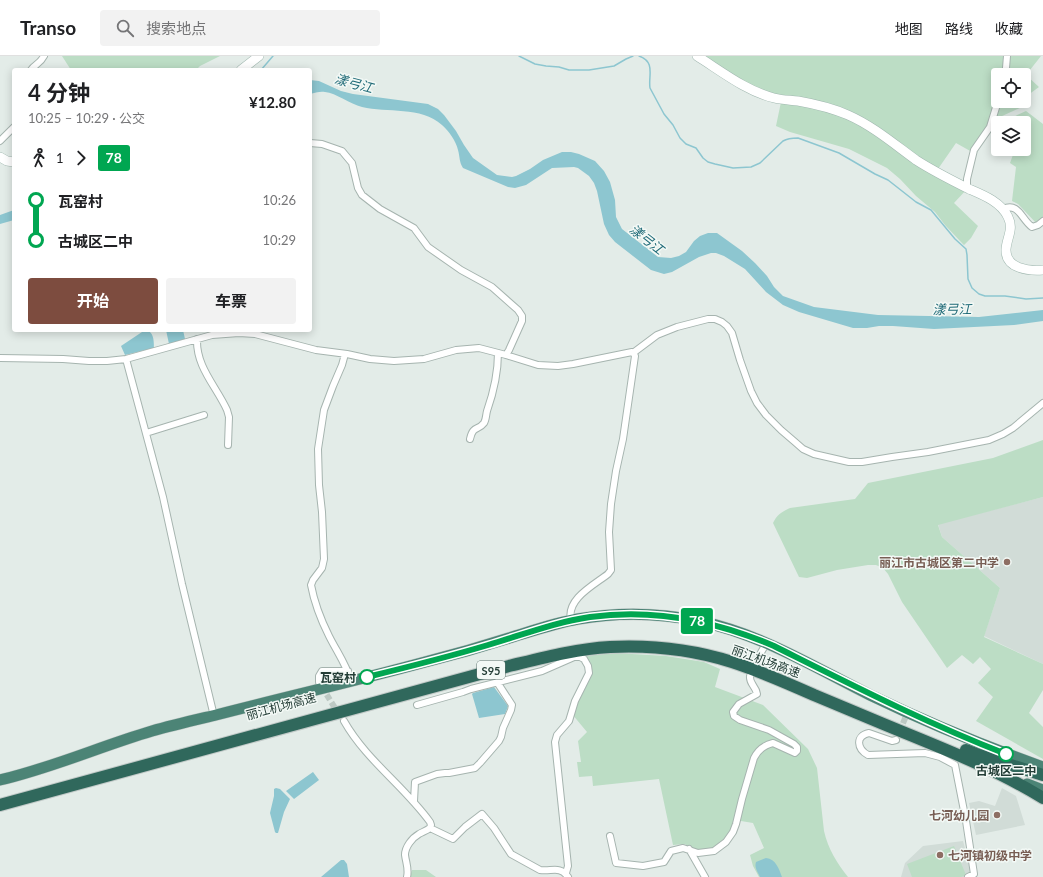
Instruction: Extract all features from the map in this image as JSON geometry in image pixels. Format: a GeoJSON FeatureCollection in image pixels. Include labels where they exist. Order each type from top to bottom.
{"type":"FeatureCollection","features":[{"type":"Feature","properties":{"kind":"highway"},"geometry":{"type":"LineString","coordinates":[[0,780],[39,769],[135,737],[214,716],[349,676],[446,656],[488,645],[542,627],[571,620],[610,615],[671,617],[697,621],[744,634],[766,642],[907,714],[1043,767]]}},
{"type":"Feature","properties":{"kind":"highway","name":"丽江机场高速"},"geometry":{"type":"LineString","coordinates":[[0,798],[508,658],[560,645],[622,638],[675,641],[734,654],[802,680],[978,759]]}},
{"type":"Feature","properties":{"kind":"highway","name":"丽江机场高速"},"geometry":{"type":"LineString","coordinates":[[0,805],[502,668],[562,654],[609,647],[674,650],[700,654],[732,662],[978,759]]}},
{"type":"Feature","properties":{"kind":"highway"},"geometry":{"type":"LineString","coordinates":[[978,759],[1043,775]]}},
{"type":"Feature","properties":{"kind":"highway"},"geometry":{"type":"LineString","coordinates":[[978,759],[1043,781]]}},
{"type":"Feature","properties":{"kind":"highway"},"geometry":{"type":"LineString","coordinates":[[978,759],[1043,790]]}},
{"type":"Feature","properties":{"kind":"highway"},"geometry":{"type":"LineString","coordinates":[[978,759],[1043,798]]}},
{"type":"Feature","properties":{"kind":"main road"},"geometry":{"type":"LineString","coordinates":[[244,68],[259,56]]}},
{"type":"Feature","properties":{"kind":"main road"},"geometry":{"type":"LineString","coordinates":[[697,56],[745,86],[762,94],[774,98],[799,101],[826,107],[854,118],[870,127],[917,160],[996,203],[1008,216],[1011,225],[1006,249],[1009,260],[1014,265],[1024,269],[1043,270]]}},
{"type":"Feature","properties":{"kind":"main road"},"geometry":{"type":"LineString","coordinates":[[0,157],[12,162]]}},
{"type":"Feature","properties":{"kind":"street"},"geometry":{"type":"LineString","coordinates":[[32,68],[40,62],[44,56]]}},
{"type":"Feature","properties":{"kind":"street"},"geometry":{"type":"LineString","coordinates":[[1006,68],[1007,56]]}},
{"type":"Feature","properties":{"kind":"street"},"geometry":{"type":"LineString","coordinates":[[967,188],[967,179],[974,150],[990,127],[996,108]]}},
{"type":"Feature","properties":{"kind":"street"},"geometry":{"type":"LineString","coordinates":[[0,141],[12,129]]}},
{"type":"Feature","properties":{"kind":"street"},"geometry":{"type":"LineString","coordinates":[[312,142],[340,150],[345,154],[352,163],[358,188],[362,195],[380,209],[414,228],[428,247],[461,270],[489,286],[519,311],[522,316],[522,321],[506,355]]}},
{"type":"Feature","properties":{"kind":"street"},"geometry":{"type":"LineString","coordinates":[[1003,209],[1011,207],[1016,209],[1032,227],[1043,221]]}},
{"type":"Feature","properties":{"kind":"street"},"geometry":{"type":"LineString","coordinates":[[0,358],[107,361],[126,359],[197,339],[226,333],[247,333],[316,350],[370,359],[394,361],[424,359],[467,348],[479,348],[538,365],[558,366],[633,353],[657,334],[708,319],[719,320],[732,333],[751,391],[757,403],[766,415],[785,434],[803,448],[814,454],[848,462],[862,462],[928,452],[989,440],[1013,428],[1043,403]]}},
{"type":"Feature","properties":{"kind":"street"},"geometry":{"type":"LineString","coordinates":[[202,332],[204,338]]}},
{"type":"Feature","properties":{"kind":"street"},"geometry":{"type":"LineString","coordinates":[[197,339],[197,351],[200,361],[227,410],[229,417],[228,445]]}},
{"type":"Feature","properties":{"kind":"street"},"geometry":{"type":"LineString","coordinates":[[470,439],[471,433],[483,424],[495,389],[498,370],[498,353]]}},
{"type":"Feature","properties":{"kind":"street"},"geometry":{"type":"LineString","coordinates":[[571,620],[571,608],[577,599],[611,570],[609,532],[611,504],[623,439],[635,356],[633,353]]}},
{"type":"Feature","properties":{"kind":"street"},"geometry":{"type":"LineString","coordinates":[[345,354],[324,410],[318,449],[324,559],[322,568],[313,580],[311,586],[325,627],[343,661],[349,676]]}},
{"type":"Feature","properties":{"kind":"street"},"geometry":{"type":"LineString","coordinates":[[126,359],[163,496],[182,584],[214,716]]}},
{"type":"Feature","properties":{"kind":"street"},"geometry":{"type":"LineString","coordinates":[[146,433],[204,414]]}},
{"type":"Feature","properties":{"kind":"street"},"geometry":{"type":"LineString","coordinates":[[759,656],[766,642]]}},
{"type":"Feature","properties":{"kind":"street"},"geometry":{"type":"LineString","coordinates":[[417,705],[463,692],[471,688],[542,671],[574,657],[584,659],[588,666],[589,673],[576,701],[569,721],[557,735],[555,742],[568,866],[567,875]]}},
{"type":"Feature","properties":{"kind":"street"},"geometry":{"type":"LineString","coordinates":[[319,682],[319,676],[322,671],[349,676]]}},
{"type":"Feature","properties":{"kind":"street"},"geometry":{"type":"LineString","coordinates":[[610,836],[616,863],[643,866],[664,862],[671,851],[684,848],[698,852],[714,851],[726,842],[733,832],[736,824],[754,758],[760,750],[775,743],[795,753],[797,752],[798,748],[794,744],[769,730],[740,720],[734,716],[733,712],[740,704],[757,694],[750,682],[750,676]]}},
{"type":"Feature","properties":{"kind":"street"},"geometry":{"type":"LineString","coordinates":[[414,801],[415,782],[445,772],[449,773],[474,768],[501,737],[512,705],[497,682]]}},
{"type":"Feature","properties":{"kind":"street"},"geometry":{"type":"LineString","coordinates":[[344,721],[353,736],[365,750],[414,801],[430,822],[430,828]]}},
{"type":"Feature","properties":{"kind":"street"},"geometry":{"type":"LineString","coordinates":[[896,740],[892,741],[869,733],[861,737],[859,744],[862,751],[868,755],[925,753],[940,757],[955,765],[966,821],[974,874],[968,877]]}},
{"type":"Feature","properties":{"kind":"street"},"geometry":{"type":"LineString","coordinates":[[430,828],[453,839],[465,827],[482,814],[494,828],[511,854],[540,870],[560,869],[567,875]]}},
{"type":"Feature","properties":{"kind":"street"},"geometry":{"type":"LineString","coordinates":[[407,877],[408,867],[405,856],[408,845],[415,837],[430,828]]}},
{"type":"Feature","properties":{"kind":"street"},"geometry":{"type":"LineString","coordinates":[[689,849],[705,877]]}},
{"type":"Feature","properties":{"kind":"shaded area","name":"丽江市古城区第二中学"},"geometry":{"type":"Polygon","coordinates":[[[1043,497],[1043,664],[984,636],[1000,588],[942,537],[938,524],[1043,497]]]}},
{"type":"Feature","properties":{"kind":"shaded area","name":"七河幼儿园"},"geometry":{"type":"Polygon","coordinates":[[[1002,788],[1016,796],[1025,825],[976,835],[969,803],[979,801],[995,806],[1002,788]]]}},
{"type":"Feature","properties":{"kind":"shaded area","name":"七河镇初级中学"},"geometry":{"type":"Polygon","coordinates":[[[963,841],[973,877],[901,877],[905,863],[923,846],[963,841]]]}},
{"type":"Feature","properties":{"kind":"green space"},"geometry":{"type":"Polygon","coordinates":[[[62,56],[220,56],[198,68],[70,68],[62,56]]]}},
{"type":"Feature","properties":{"kind":"green space"},"geometry":{"type":"Polygon","coordinates":[[[704,56],[1041,56],[1031,69],[991,68],[991,108],[1020,108],[1002,116],[991,116],[991,121],[989,122],[972,152],[956,143],[938,169],[872,124],[800,97],[775,94],[747,83],[704,56]]]}},
{"type":"Feature","properties":{"kind":"green space"},"geometry":{"type":"Polygon","coordinates":[[[1031,80],[1039,87],[1031,93],[1031,80]]]}},
{"type":"Feature","properties":{"kind":"green space"},"geometry":{"type":"Polygon","coordinates":[[[781,102],[825,110],[852,121],[967,189],[954,203],[978,226],[971,238],[964,245],[935,212],[887,168],[849,149],[790,132],[776,126],[781,102]]]}},
{"type":"Feature","properties":{"kind":"green space"},"geometry":{"type":"Polygon","coordinates":[[[1026,111],[1043,124],[1043,219],[1037,224],[1018,204],[1012,201],[1016,167],[1010,163],[1013,156],[1031,156],[1031,116],[1015,116],[1026,111]]]}},
{"type":"Feature","properties":{"kind":"green space"},"geometry":{"type":"Polygon","coordinates":[[[1043,440],[1043,497],[938,525],[942,537],[1000,588],[984,637],[1043,664],[1043,690],[1029,713],[1043,727],[1043,759],[976,721],[993,697],[978,683],[991,669],[980,657],[973,664],[962,655],[947,668],[902,602],[888,574],[883,568],[876,565],[868,565],[837,570],[807,578],[799,577],[773,523],[780,514],[790,508],[855,499],[868,483],[993,458],[1043,440]]]}},
{"type":"Feature","properties":{"kind":"green space"},"geometry":{"type":"Polygon","coordinates":[[[615,653],[666,656],[704,662],[720,669],[715,687],[763,705],[808,749],[817,768],[826,838],[833,856],[848,877],[759,877],[753,866],[750,855],[764,848],[753,823],[735,820],[730,832],[719,846],[713,849],[693,850],[685,844],[673,845],[659,779],[593,786],[592,776],[579,777],[577,762],[581,762],[578,741],[587,732],[572,714],[591,676],[592,669],[585,656],[615,653]]]}},
{"type":"Feature","properties":{"kind":"green space","name":"七河镇初级中学"},"geometry":{"type":"Polygon","coordinates":[[[954,846],[966,875],[961,877],[912,877],[907,864],[954,846]]]}},
{"type":"Feature","properties":{"kind":"green space"},"geometry":{"type":"Polygon","coordinates":[[[412,870],[426,870],[436,877],[410,877],[412,870]]]}},
{"type":"Feature","properties":{"kind":"water"},"geometry":{"type":"Polygon","coordinates":[[[312,80],[319,81],[341,91],[353,94],[428,104],[438,109],[444,115],[473,158],[497,175],[512,177],[516,176],[543,160],[562,152],[579,154],[595,161],[604,171],[610,182],[615,200],[616,217],[622,229],[658,257],[671,258],[679,256],[686,252],[694,241],[700,236],[708,233],[717,233],[742,251],[755,263],[783,296],[814,307],[878,315],[979,317],[1043,310],[1043,321],[1014,325],[934,329],[893,326],[853,328],[799,312],[783,305],[766,292],[745,269],[724,256],[716,253],[699,257],[672,272],[664,274],[651,270],[615,242],[609,235],[604,224],[594,183],[589,176],[578,168],[552,168],[526,185],[515,188],[508,187],[463,168],[460,162],[457,147],[450,133],[445,127],[434,119],[424,115],[404,111],[362,107],[338,96],[321,92],[312,94],[312,80]]]}},
{"type":"Feature","properties":{"kind":"water"},"geometry":{"type":"Polygon","coordinates":[[[12,211],[12,221],[0,224],[0,215],[12,211]]]}},
{"type":"Feature","properties":{"kind":"water"},"geometry":{"type":"Polygon","coordinates":[[[142,332],[150,332],[154,339],[154,348],[125,355],[121,346],[142,332]]]}},
{"type":"Feature","properties":{"kind":"water"},"geometry":{"type":"Polygon","coordinates":[[[166,332],[183,332],[185,339],[169,344],[166,332]]]}},
{"type":"Feature","properties":{"kind":"water"},"geometry":{"type":"Polygon","coordinates":[[[494,687],[508,706],[505,714],[479,718],[472,694],[494,687]]]}},
{"type":"Feature","properties":{"kind":"water"},"geometry":{"type":"Polygon","coordinates":[[[313,772],[319,780],[294,799],[286,791],[313,772]]]}},
{"type":"Feature","properties":{"kind":"water"},"geometry":{"type":"Polygon","coordinates":[[[274,789],[280,789],[290,799],[284,812],[278,833],[275,832],[270,813],[274,789]]]}},
{"type":"Feature","properties":{"kind":"water"},"geometry":{"type":"Polygon","coordinates":[[[766,858],[775,862],[782,877],[760,877],[756,868],[756,862],[766,858]]]}},
{"type":"Feature","properties":{"kind":"water"},"geometry":{"type":"Polygon","coordinates":[[[341,860],[344,860],[347,864],[349,877],[321,877],[341,860]]]}},
{"type":"Feature","properties":{"kind":"waterway"},"geometry":{"type":"LineString","coordinates":[[263,68],[273,56]]}},
{"type":"Feature","properties":{"kind":"waterway"},"geometry":{"type":"LineString","coordinates":[[519,56],[535,64],[559,67],[569,70],[589,70],[614,66],[633,56]]}},
{"type":"Feature","properties":{"kind":"waterway"},"geometry":{"type":"LineString","coordinates":[[639,56],[648,62],[650,70],[650,88],[664,114],[673,125],[680,138],[686,144],[696,148],[708,162],[733,168],[751,167],[760,163],[783,141],[792,138],[798,138],[839,153],[888,180],[916,202],[931,210],[955,239],[966,249],[968,279],[972,288],[979,294],[985,296],[1005,296],[1026,299],[1043,298]]}},
{"type":"Feature","properties":{"kind":"tunnel"},"geometry":{"type":"LineString","coordinates":[[752,671],[759,656]]}},
{"type":"Feature","properties":{"kind":"tunnel"},"geometry":{"type":"LineString","coordinates":[[322,687],[338,713]]}},
{"type":"Feature","properties":{"kind":"tunnel"},"geometry":{"type":"LineString","coordinates":[[896,740],[906,716]]}},
{"type":"Feature","properties":{"kind":"bus line","name":"78"},"geometry":{"type":"LineString","coordinates":[[367,677],[391,672],[488,645],[542,627],[571,620],[610,615],[657,615],[710,624],[760,639],[872,696],[1006,754]]}},
{"type":"Feature","properties":{"kind":"place","name":"丽江市古城区第二中学"},"geometry":{"type":"Point","coordinates":[1007,562]}},
{"type":"Feature","properties":{"kind":"place","name":"瓦窑村"},"geometry":{"type":"Point","coordinates":[367,677]}},
{"type":"Feature","properties":{"kind":"place","name":"古城区二中"},"geometry":{"type":"Point","coordinates":[1006,754]}},
{"type":"Feature","properties":{"kind":"place","name":"七河幼儿园"},"geometry":{"type":"Point","coordinates":[997,815]}},
{"type":"Feature","properties":{"kind":"place","name":"七河镇初级中学"},"geometry":{"type":"Point","coordinates":[940,855]}},
{"type":"Feature","properties":{"kind":"water label","name":"漾弓江"},"geometry":{"type":"Point","coordinates":[354,83]}},
{"type":"Feature","properties":{"kind":"water label","name":"漾弓江"},"geometry":{"type":"Point","coordinates":[647,239]}},
{"type":"Feature","properties":{"kind":"water label","name":"漾弓江"},"geometry":{"type":"Point","coordinates":[952,309]}}]}
